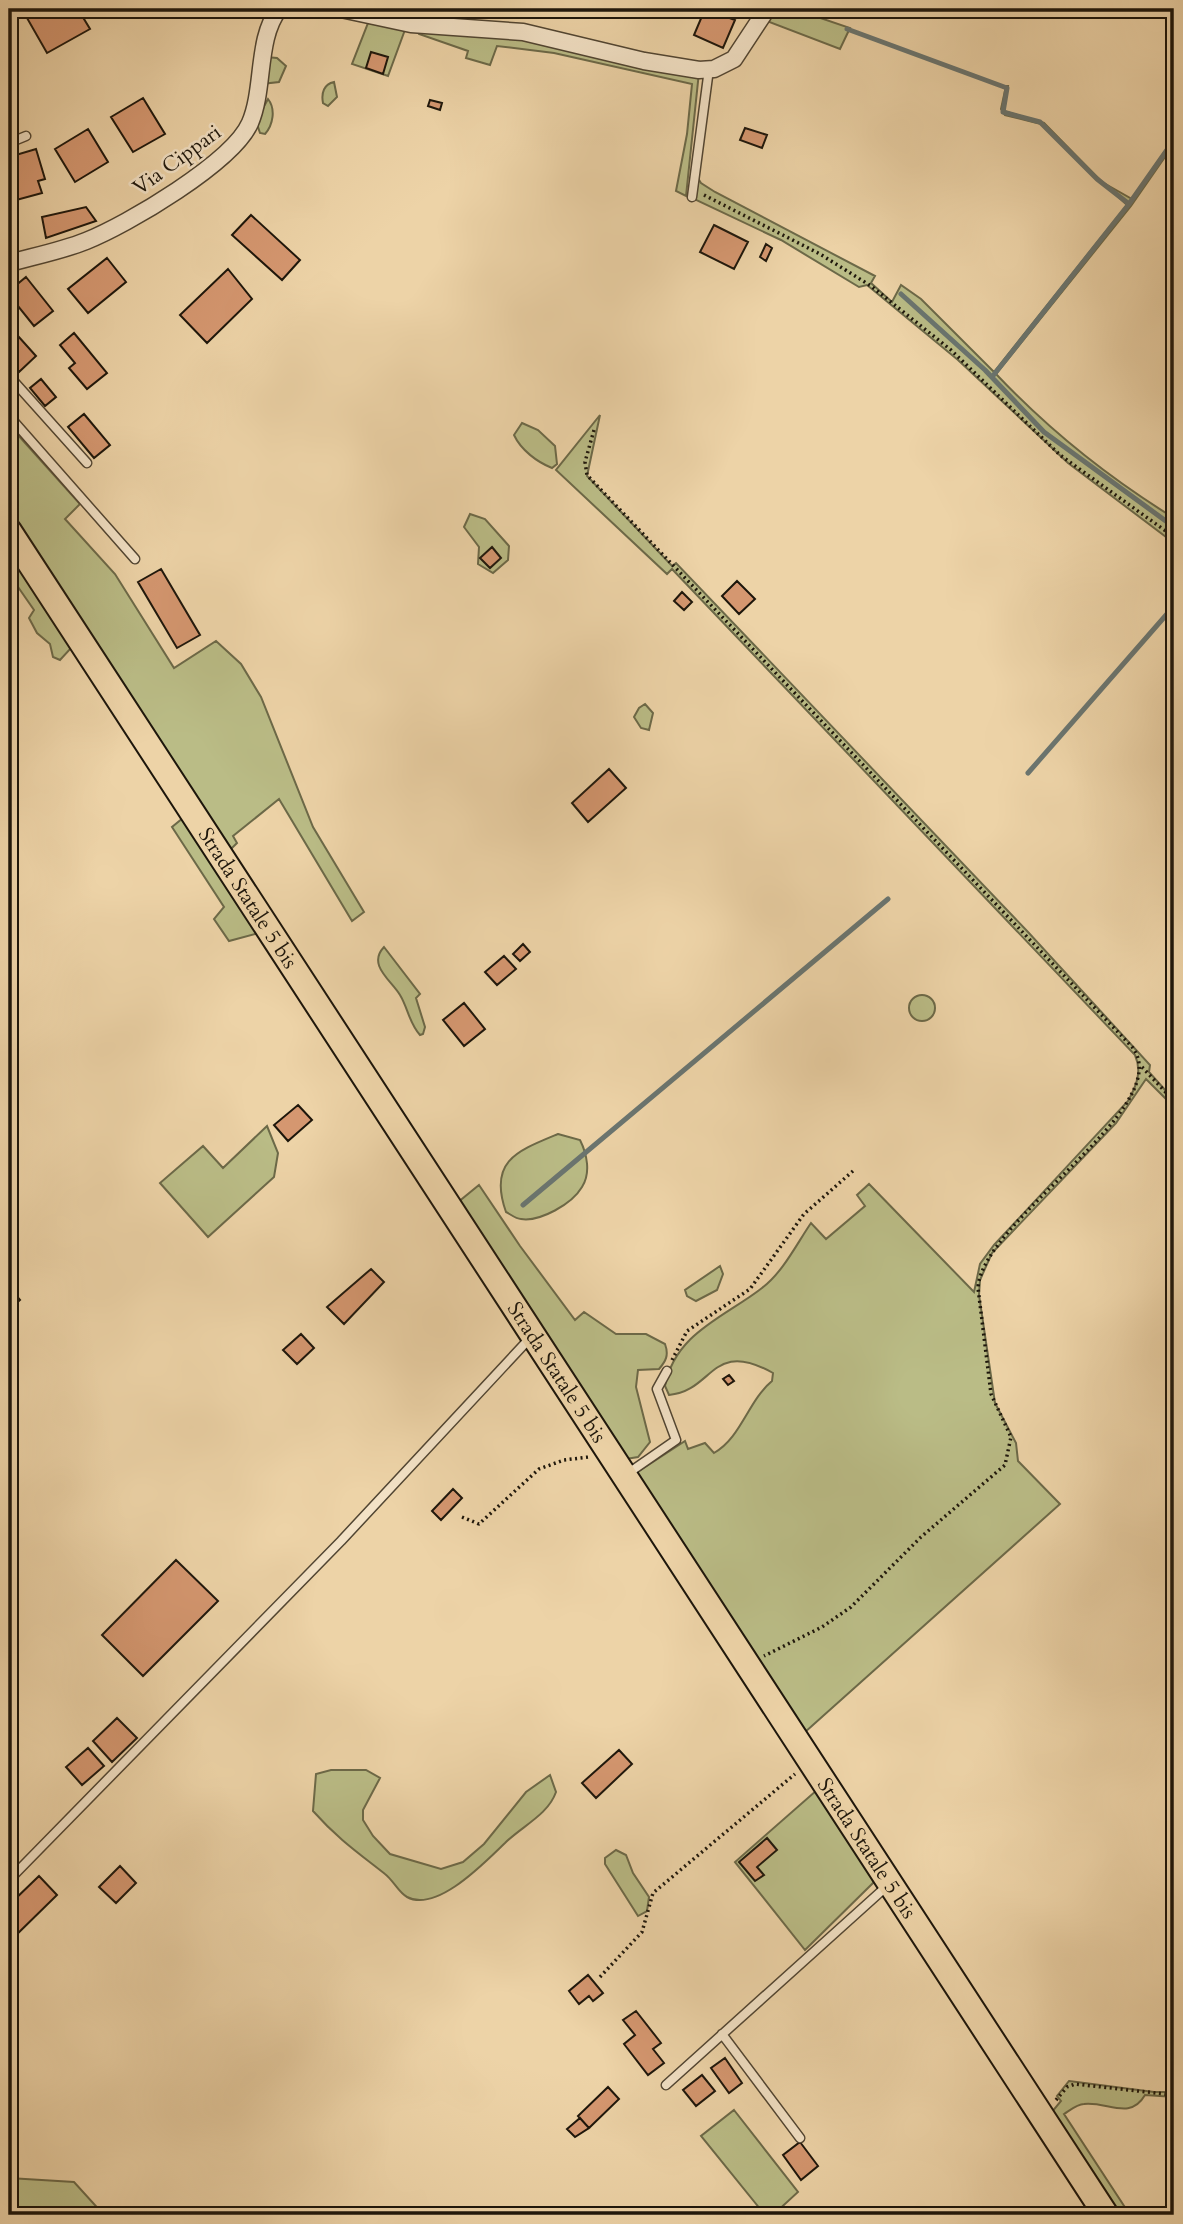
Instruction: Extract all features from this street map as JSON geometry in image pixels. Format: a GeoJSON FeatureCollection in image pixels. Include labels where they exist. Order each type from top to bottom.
{"type":"FeatureCollection","features":[{"type":"Feature","properties":{"kind":"main road","name":"Strada Statale 5 bis"},"geometry":{"type":"LineString","coordinates":[[9,531],[1106,2215]]}},
{"type":"Feature","properties":{"kind":"street","name":"Via Cippari"},"geometry":{"type":"LineString","coordinates":[[9,263],[75,245],[112,229],[167,196],[232,148],[243,135],[253,115],[269,32],[279,9]]}},
{"type":"Feature","properties":{"kind":"street"},"geometry":{"type":"LineString","coordinates":[[341,9],[411,24],[523,32],[644,61],[709,69],[734,59],[767,9]]}},
{"type":"Feature","properties":{"kind":"lane"},"geometry":{"type":"LineString","coordinates":[[693,193],[709,69]]}},
{"type":"Feature","properties":{"kind":"lane"},"geometry":{"type":"LineString","coordinates":[[9,143],[26,136]]}},
{"type":"Feature","properties":{"kind":"lane"},"geometry":{"type":"LineString","coordinates":[[9,376],[87,463]]}},
{"type":"Feature","properties":{"kind":"lane"},"geometry":{"type":"LineString","coordinates":[[9,416],[135,559]]}},
{"type":"Feature","properties":{"kind":"lane"},"geometry":{"type":"LineString","coordinates":[[9,1880],[341,1541],[533,1335]]}},
{"type":"Feature","properties":{"kind":"lane"},"geometry":{"type":"LineString","coordinates":[[624,1475],[676,1440],[657,1389],[667,1371]]}},
{"type":"Feature","properties":{"kind":"lane"},"geometry":{"type":"LineString","coordinates":[[666,2085],[889,1884]]}},
{"type":"Feature","properties":{"kind":"lane"},"geometry":{"type":"LineString","coordinates":[[722,2034],[800,2138]]}},
{"type":"Feature","properties":{"kind":"path"},"geometry":{"type":"LineString","coordinates":[[693,193],[820,254],[871,286],[951,350],[1060,455],[1174,537]]}},
{"type":"Feature","properties":{"kind":"path"},"geometry":{"type":"LineString","coordinates":[[594,430],[585,462],[587,475],[1133,1048],[1140,1065],[1174,1101]]}},
{"type":"Feature","properties":{"kind":"path"},"geometry":{"type":"LineString","coordinates":[[748,1667],[822,1627],[851,1607],[920,1536],[1005,1465],[1011,1437],[989,1388],[979,1295],[980,1273],[997,1246],[1121,1112],[1138,1086],[1140,1065]]}},
{"type":"Feature","properties":{"kind":"path"},"geometry":{"type":"LineString","coordinates":[[667,1371],[687,1331],[750,1289],[804,1214],[853,1171]]}},
{"type":"Feature","properties":{"kind":"path"},"geometry":{"type":"LineString","coordinates":[[462,1517],[479,1524],[538,1469],[564,1460],[592,1457],[607,1448]]}},
{"type":"Feature","properties":{"kind":"path"},"geometry":{"type":"LineString","coordinates":[[600,1978],[642,1932],[653,1893],[810,1762]]}},
{"type":"Feature","properties":{"kind":"path"},"geometry":{"type":"LineString","coordinates":[[1043,2119],[1067,2087],[1075,2084],[1174,2095]]}},
{"type":"Feature","properties":{"kind":"green space"},"geometry":{"type":"Polygon","coordinates":[[[380,9],[459,9],[434,20],[380,9]]]}},
{"type":"Feature","properties":{"kind":"green space"},"geometry":{"type":"Polygon","coordinates":[[[768,9],[794,9],[850,28],[840,49],[764,20],[768,9]]]}},
{"type":"Feature","properties":{"kind":"green space"},"geometry":{"type":"Polygon","coordinates":[[[370,18],[406,27],[388,76],[352,64],[370,18]]]}},
{"type":"Feature","properties":{"kind":"green space"},"geometry":{"type":"Polygon","coordinates":[[[443,25],[699,72],[686,196],[676,191],[687,134],[692,84],[554,53],[497,46],[490,65],[466,58],[468,51],[419,34],[418,31],[443,25]]]}},
{"type":"Feature","properties":{"kind":"green space"},"geometry":{"type":"Polygon","coordinates":[[[266,57],[277,58],[286,66],[279,82],[261,84],[266,57]]]}},
{"type":"Feature","properties":{"kind":"green space"},"geometry":{"type":"Polygon","coordinates":[[[334,82],[337,97],[328,106],[323,103],[323,92],[334,82]]]}},
{"type":"Feature","properties":{"kind":"green space"},"geometry":{"type":"Polygon","coordinates":[[[1006,86],[1004,111],[1044,123],[1095,175],[1041,124],[1005,115],[1001,109],[1006,86]]]}},
{"type":"Feature","properties":{"kind":"green space"},"geometry":{"type":"Polygon","coordinates":[[[268,99],[272,107],[272,117],[265,134],[260,133],[256,121],[268,99]]]}},
{"type":"Feature","properties":{"kind":"green space"},"geometry":{"type":"Polygon","coordinates":[[[1174,138],[1174,144],[1131,206],[996,374],[1080,452],[1174,518],[1174,543],[1068,463],[958,360],[867,285],[859,287],[781,240],[694,199],[696,175],[701,183],[715,192],[875,276],[871,283],[892,302],[901,285],[921,299],[994,372],[1127,205],[1103,183],[1132,199],[1174,138]]]}},
{"type":"Feature","properties":{"kind":"green space"},"geometry":{"type":"Polygon","coordinates":[[[600,415],[587,476],[672,566],[676,563],[1028,932],[1150,1065],[1149,1072],[1174,1100],[1174,1107],[1146,1079],[1116,1123],[992,1253],[980,1280],[979,1295],[995,1403],[1016,1443],[1018,1461],[1060,1504],[804,1733],[633,1475],[685,1441],[688,1449],[705,1443],[714,1453],[738,1429],[772,1381],[773,1373],[753,1364],[737,1361],[715,1369],[684,1391],[669,1395],[665,1386],[679,1352],[703,1328],[770,1282],[811,1223],[826,1239],[865,1206],[857,1195],[869,1184],[974,1292],[980,1264],[994,1245],[1128,1101],[1136,1084],[1138,1067],[1135,1055],[672,569],[667,574],[556,470],[600,415]]]}},
{"type":"Feature","properties":{"kind":"green space"},"geometry":{"type":"Polygon","coordinates":[[[522,423],[538,430],[555,446],[557,464],[552,468],[530,455],[517,440],[514,435],[522,423]]]}},
{"type":"Feature","properties":{"kind":"green space"},"geometry":{"type":"Polygon","coordinates":[[[9,425],[80,504],[65,519],[115,574],[174,668],[216,641],[241,664],[261,697],[313,827],[364,912],[352,921],[279,799],[233,836],[237,843],[230,850],[9,509],[9,425]]]}},
{"type":"Feature","properties":{"kind":"green space"},"geometry":{"type":"Polygon","coordinates":[[[470,514],[485,519],[509,546],[508,560],[493,573],[478,564],[479,547],[464,527],[470,514]]]}},
{"type":"Feature","properties":{"kind":"green space"},"geometry":{"type":"Polygon","coordinates":[[[13,557],[72,647],[60,660],[53,657],[50,644],[37,633],[29,618],[34,610],[9,574],[9,561],[13,557]]]}},
{"type":"Feature","properties":{"kind":"green space"},"geometry":{"type":"Polygon","coordinates":[[[645,704],[653,713],[649,730],[641,728],[634,717],[645,704]]]}},
{"type":"Feature","properties":{"kind":"green space"},"geometry":{"type":"Polygon","coordinates":[[[183,818],[259,933],[229,941],[214,919],[224,907],[172,827],[183,818]]]}},
{"type":"Feature","properties":{"kind":"green space"},"geometry":{"type":"Polygon","coordinates":[[[384,947],[420,994],[416,998],[425,1027],[423,1034],[420,1035],[416,1030],[400,995],[379,966],[379,954],[384,947]]]}},
{"type":"Feature","properties":{"kind":"green space"},"geometry":{"type":"Polygon","coordinates":[[[922,995],[931,999],[935,1008],[931,1017],[922,1021],[913,1017],[909,1008],[913,999],[922,995]]]}},
{"type":"Feature","properties":{"kind":"green space"},"geometry":{"type":"Polygon","coordinates":[[[267,1126],[278,1153],[274,1177],[208,1237],[160,1183],[203,1146],[223,1168],[267,1126]]]}},
{"type":"Feature","properties":{"kind":"green space"},"geometry":{"type":"Polygon","coordinates":[[[558,1134],[580,1140],[585,1151],[586,1176],[582,1187],[571,1200],[537,1218],[519,1219],[506,1212],[501,1195],[501,1181],[510,1160],[530,1146],[558,1134]]]}},
{"type":"Feature","properties":{"kind":"green space"},"geometry":{"type":"Polygon","coordinates":[[[479,1185],[575,1320],[584,1312],[616,1334],[646,1334],[665,1344],[666,1358],[659,1369],[638,1370],[636,1387],[650,1442],[638,1457],[626,1459],[457,1203],[479,1185]]]}},
{"type":"Feature","properties":{"kind":"green space"},"geometry":{"type":"Polygon","coordinates":[[[720,1266],[723,1274],[717,1290],[696,1301],[687,1296],[685,1290],[720,1266]]]}},
{"type":"Feature","properties":{"kind":"green space"},"geometry":{"type":"Polygon","coordinates":[[[331,1770],[366,1770],[380,1778],[363,1810],[363,1820],[373,1836],[390,1854],[441,1869],[463,1862],[484,1844],[526,1792],[550,1775],[556,1792],[541,1814],[473,1873],[446,1892],[419,1900],[404,1895],[388,1877],[339,1837],[313,1811],[316,1774],[331,1770]]]}},
{"type":"Feature","properties":{"kind":"green space"},"geometry":{"type":"Polygon","coordinates":[[[817,1790],[874,1882],[805,1950],[735,1862],[817,1790]]]}},
{"type":"Feature","properties":{"kind":"green space"},"geometry":{"type":"Polygon","coordinates":[[[616,1850],[626,1855],[633,1873],[649,1897],[647,1911],[638,1916],[605,1864],[605,1858],[616,1850]]]}},
{"type":"Feature","properties":{"kind":"green space"},"geometry":{"type":"Polygon","coordinates":[[[1069,2081],[1174,2092],[1174,2097],[1145,2095],[1132,2107],[1084,2104],[1064,2114],[1130,2215],[1117,2215],[1051,2113],[1061,2101],[1057,2096],[1069,2081]]]}},
{"type":"Feature","properties":{"kind":"green space"},"geometry":{"type":"Polygon","coordinates":[[[734,2110],[798,2192],[773,2215],[765,2215],[701,2136],[734,2110]]]}},
{"type":"Feature","properties":{"kind":"green space"},"geometry":{"type":"Polygon","coordinates":[[[9,2178],[74,2182],[104,2215],[26,2215],[9,2204],[9,2178]]]}},
{"type":"Feature","properties":{"kind":"building"},"geometry":{"type":"Polygon","coordinates":[[[85,9],[81,14],[90,29],[47,53],[23,11],[85,9]]]}},
{"type":"Feature","properties":{"kind":"building"},"geometry":{"type":"Polygon","coordinates":[[[705,9],[735,20],[723,48],[694,35],[705,9]]]}},
{"type":"Feature","properties":{"kind":"building"},"geometry":{"type":"Polygon","coordinates":[[[371,52],[388,57],[383,74],[366,68],[371,52]]]}},
{"type":"Feature","properties":{"kind":"building"},"geometry":{"type":"Polygon","coordinates":[[[143,98],[165,134],[133,152],[111,117],[143,98]]]}},
{"type":"Feature","properties":{"kind":"building"},"geometry":{"type":"Polygon","coordinates":[[[430,100],[442,103],[440,110],[428,106],[430,100]]]}},
{"type":"Feature","properties":{"kind":"building"},"geometry":{"type":"Polygon","coordinates":[[[745,128],[767,135],[762,148],[740,140],[745,128]]]}},
{"type":"Feature","properties":{"kind":"building"},"geometry":{"type":"Polygon","coordinates":[[[88,129],[108,162],[75,182],[55,149],[88,129]]]}},
{"type":"Feature","properties":{"kind":"building"},"geometry":{"type":"Polygon","coordinates":[[[36,149],[45,179],[38,181],[42,193],[9,202],[9,157],[36,149]]]}},
{"type":"Feature","properties":{"kind":"building"},"geometry":{"type":"Polygon","coordinates":[[[86,207],[96,221],[46,238],[42,217],[86,207]]]}},
{"type":"Feature","properties":{"kind":"building"},"geometry":{"type":"Polygon","coordinates":[[[251,215],[300,260],[282,280],[232,235],[251,215]]]}},
{"type":"Feature","properties":{"kind":"building"},"geometry":{"type":"Polygon","coordinates":[[[714,225],[748,242],[734,269],[700,252],[714,225]]]}},
{"type":"Feature","properties":{"kind":"building"},"geometry":{"type":"Polygon","coordinates":[[[766,244],[772,248],[766,261],[760,257],[766,244]]]}},
{"type":"Feature","properties":{"kind":"building"},"geometry":{"type":"Polygon","coordinates":[[[107,258],[126,282],[88,313],[68,289],[107,258]]]}},
{"type":"Feature","properties":{"kind":"building"},"geometry":{"type":"Polygon","coordinates":[[[228,269],[252,299],[207,343],[180,315],[228,269]]]}},
{"type":"Feature","properties":{"kind":"building"},"geometry":{"type":"Polygon","coordinates":[[[26,277],[53,311],[34,326],[9,295],[9,291],[26,277]]]}},
{"type":"Feature","properties":{"kind":"building"},"geometry":{"type":"Polygon","coordinates":[[[9,326],[36,356],[19,372],[9,360],[9,326]]]}},
{"type":"Feature","properties":{"kind":"building"},"geometry":{"type":"Polygon","coordinates":[[[74,333],[107,373],[87,389],[69,368],[75,363],[60,345],[74,333]]]}},
{"type":"Feature","properties":{"kind":"building"},"geometry":{"type":"Polygon","coordinates":[[[41,379],[56,397],[45,406],[30,388],[41,379]]]}},
{"type":"Feature","properties":{"kind":"building"},"geometry":{"type":"Polygon","coordinates":[[[84,414],[110,445],[94,458],[68,427],[84,414]]]}},
{"type":"Feature","properties":{"kind":"building"},"geometry":{"type":"Polygon","coordinates":[[[492,547],[501,558],[490,568],[480,558],[492,547]]]}},
{"type":"Feature","properties":{"kind":"building"},"geometry":{"type":"Polygon","coordinates":[[[161,569],[200,635],[177,648],[138,582],[161,569]]]}},
{"type":"Feature","properties":{"kind":"building"},"geometry":{"type":"Polygon","coordinates":[[[737,581],[755,599],[739,614],[722,596],[737,581]]]}},
{"type":"Feature","properties":{"kind":"building"},"geometry":{"type":"Polygon","coordinates":[[[682,592],[692,602],[684,610],[674,601],[682,592]]]}},
{"type":"Feature","properties":{"kind":"building"},"geometry":{"type":"Polygon","coordinates":[[[609,769],[626,788],[588,822],[572,803],[609,769]]]}},
{"type":"Feature","properties":{"kind":"building"},"geometry":{"type":"Polygon","coordinates":[[[523,944],[530,952],[520,961],[513,954],[523,944]]]}},
{"type":"Feature","properties":{"kind":"building"},"geometry":{"type":"Polygon","coordinates":[[[504,956],[516,969],[497,985],[485,972],[504,956]]]}},
{"type":"Feature","properties":{"kind":"building"},"geometry":{"type":"Polygon","coordinates":[[[464,1003],[485,1029],[464,1046],[443,1020],[464,1003]]]}},
{"type":"Feature","properties":{"kind":"building"},"geometry":{"type":"Polygon","coordinates":[[[298,1105],[312,1120],[288,1141],[274,1125],[298,1105]]]}},
{"type":"Feature","properties":{"kind":"building"},"geometry":{"type":"Polygon","coordinates":[[[371,1269],[384,1282],[344,1324],[327,1307],[371,1269]]]}},
{"type":"Feature","properties":{"kind":"building"},"geometry":{"type":"Polygon","coordinates":[[[9,1287],[20,1300],[9,1310],[9,1287]]]}},
{"type":"Feature","properties":{"kind":"building"},"geometry":{"type":"Polygon","coordinates":[[[301,1334],[314,1348],[297,1364],[283,1350],[301,1334]]]}},
{"type":"Feature","properties":{"kind":"building"},"geometry":{"type":"Polygon","coordinates":[[[729,1375],[734,1381],[728,1385],[723,1379],[729,1375]]]}},
{"type":"Feature","properties":{"kind":"building"},"geometry":{"type":"Polygon","coordinates":[[[453,1489],[462,1498],[441,1520],[432,1511],[453,1489]]]}},
{"type":"Feature","properties":{"kind":"building"},"geometry":{"type":"Polygon","coordinates":[[[176,1560],[218,1601],[143,1676],[102,1635],[176,1560]]]}},
{"type":"Feature","properties":{"kind":"building"},"geometry":{"type":"Polygon","coordinates":[[[117,1718],[137,1738],[112,1762],[93,1741],[117,1718]]]}},
{"type":"Feature","properties":{"kind":"building"},"geometry":{"type":"Polygon","coordinates":[[[88,1748],[104,1766],[82,1785],[66,1767],[88,1748]]]}},
{"type":"Feature","properties":{"kind":"building"},"geometry":{"type":"Polygon","coordinates":[[[619,1750],[632,1764],[596,1798],[582,1783],[619,1750]]]}},
{"type":"Feature","properties":{"kind":"building"},"geometry":{"type":"Polygon","coordinates":[[[767,1838],[777,1850],[757,1867],[764,1875],[755,1881],[739,1862],[767,1838]]]}},
{"type":"Feature","properties":{"kind":"building"},"geometry":{"type":"Polygon","coordinates":[[[120,1866],[136,1883],[116,1903],[99,1887],[120,1866]]]}},
{"type":"Feature","properties":{"kind":"building"},"geometry":{"type":"Polygon","coordinates":[[[39,1876],[57,1895],[9,1942],[9,1905],[39,1876]]]}},
{"type":"Feature","properties":{"kind":"building"},"geometry":{"type":"Polygon","coordinates":[[[588,1975],[603,1993],[593,2001],[589,1996],[579,2004],[569,1991],[588,1975]]]}},
{"type":"Feature","properties":{"kind":"building"},"geometry":{"type":"Polygon","coordinates":[[[636,2011],[661,2043],[653,2049],[664,2063],[648,2075],[624,2044],[635,2035],[623,2020],[636,2011]]]}},
{"type":"Feature","properties":{"kind":"building"},"geometry":{"type":"Polygon","coordinates":[[[725,2058],[742,2083],[729,2093],[711,2068],[725,2058]]]}},
{"type":"Feature","properties":{"kind":"building"},"geometry":{"type":"Polygon","coordinates":[[[702,2075],[715,2091],[696,2106],[683,2090],[702,2075]]]}},
{"type":"Feature","properties":{"kind":"building"},"geometry":{"type":"Polygon","coordinates":[[[608,2087],[619,2099],[589,2128],[578,2116],[608,2087]]]}},
{"type":"Feature","properties":{"kind":"building"},"geometry":{"type":"Polygon","coordinates":[[[580,2118],[589,2128],[575,2137],[567,2129],[580,2118]]]}},
{"type":"Feature","properties":{"kind":"building"},"geometry":{"type":"Polygon","coordinates":[[[800,2142],[818,2166],[801,2180],[783,2155],[800,2142]]]}},
{"type":"Feature","properties":{"kind":"waterway"},"geometry":{"type":"LineString","coordinates":[[847,29],[1007,88],[1003,112],[1040,122],[1097,179],[1129,204]]}},
{"type":"Feature","properties":{"kind":"waterway"},"geometry":{"type":"LineString","coordinates":[[992,377],[1129,204],[1174,140]]}},
{"type":"Feature","properties":{"kind":"waterway"},"geometry":{"type":"LineString","coordinates":[[901,294],[985,370],[1044,432],[1174,527]]}},
{"type":"Feature","properties":{"kind":"waterway"},"geometry":{"type":"LineString","coordinates":[[1028,773],[1174,606]]}},
{"type":"Feature","properties":{"kind":"waterway"},"geometry":{"type":"LineString","coordinates":[[523,1205],[888,899]]}}]}
